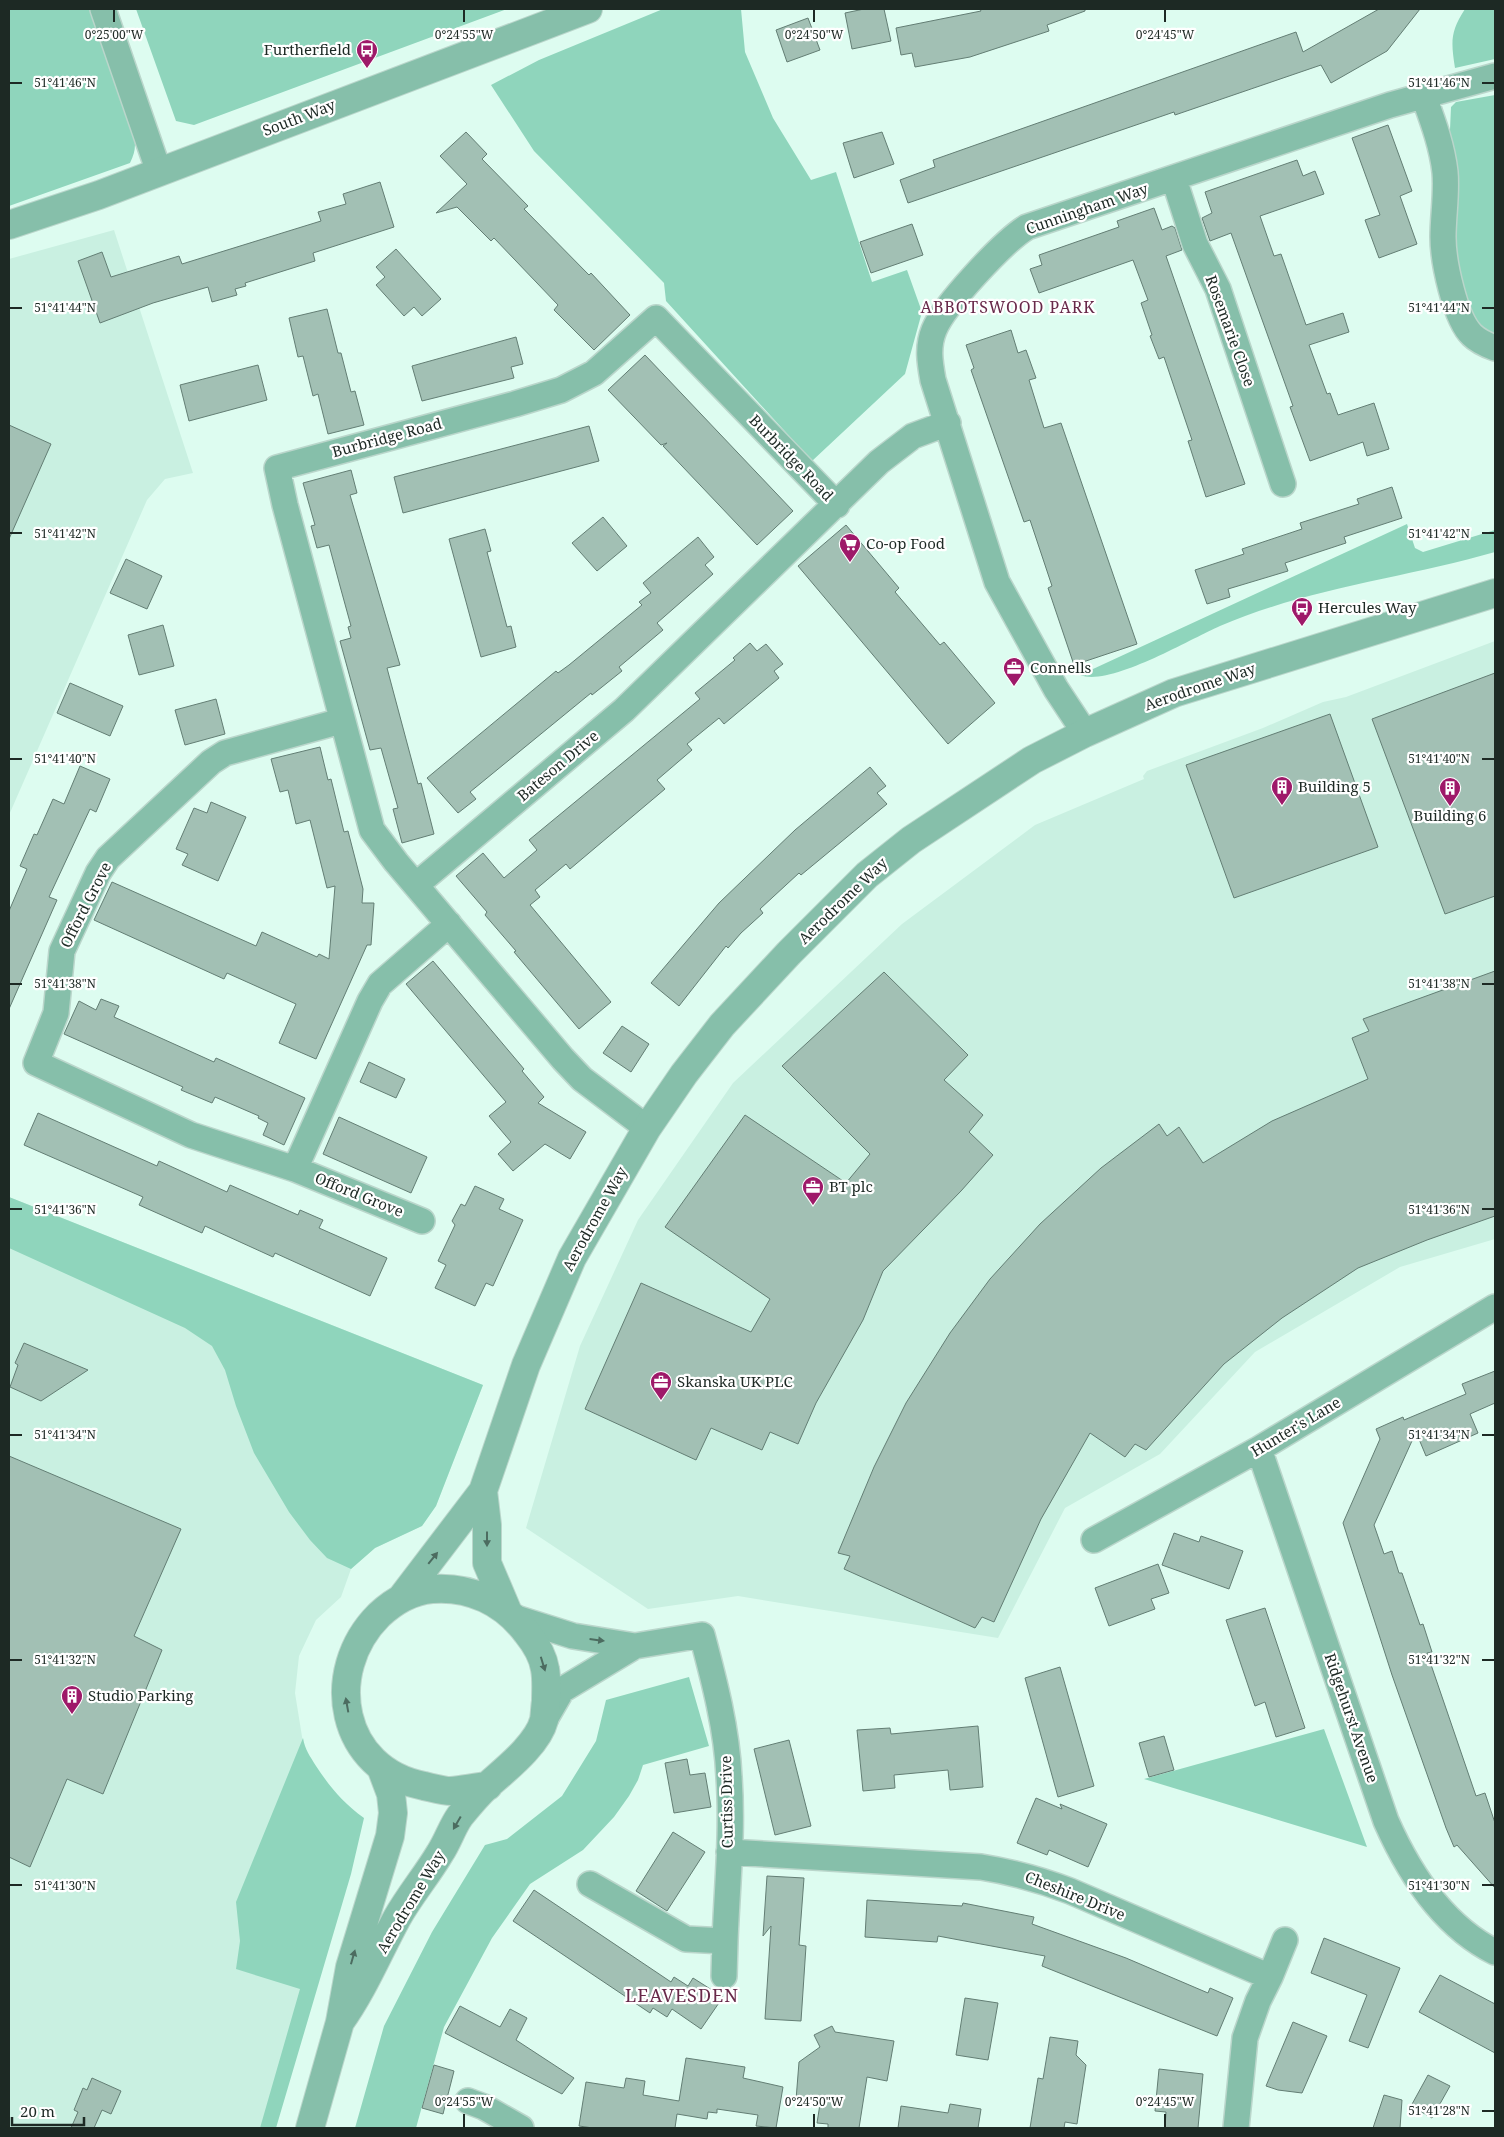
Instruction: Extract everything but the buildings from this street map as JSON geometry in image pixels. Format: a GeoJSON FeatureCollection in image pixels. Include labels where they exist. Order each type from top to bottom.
{"type":"FeatureCollection","features":[{"type":"Feature","properties":{"kind":"street"},"geometry":{"type":"LineString","coordinates":[[103,9],[159,172]]}},
{"type":"Feature","properties":{"kind":"street","name":"South Way"},"geometry":{"type":"LineString","coordinates":[[9,225],[99,195],[588,9]]}},
{"type":"Feature","properties":{"kind":"street","name":"Cunningham Way"},"geometry":{"type":"LineString","coordinates":[[1085,733],[1056,689],[997,582],[933,380],[929,359],[934,331],[941,316],[1004,245],[1027,227],[1423,94],[1495,76]]}},
{"type":"Feature","properties":{"kind":"street"},"geometry":{"type":"LineString","coordinates":[[1423,94],[1439,144],[1445,174],[1443,238],[1444,261],[1449,284],[1465,327],[1473,336],[1495,348]]}},
{"type":"Feature","properties":{"kind":"street","name":"Rosemarie Close"},"geometry":{"type":"LineString","coordinates":[[1174,179],[1195,244],[1218,289],[1283,484]]}},
{"type":"Feature","properties":{"kind":"street","name":"Burbridge Road"},"geometry":{"type":"LineString","coordinates":[[416,886],[379,842],[372,830],[341,721],[276,468],[516,404],[561,390],[594,373],[656,318],[837,505]]}},
{"type":"Feature","properties":{"kind":"street","name":"Bateson Drive"},"geometry":{"type":"LineString","coordinates":[[416,886],[624,710],[837,505],[879,462],[914,436],[948,423]]}},
{"type":"Feature","properties":{"kind":"street","name":"Aerodrome Way"},"geometry":{"type":"LineString","coordinates":[[403,1596],[483,1491],[526,1365],[572,1258],[647,1128],[684,1074],[722,1025],[867,874],[911,840],[1032,760],[1085,733],[1174,693],[1495,593]]}},
{"type":"Feature","properties":{"kind":"street","name":"Offord Grove"},"geometry":{"type":"LineString","coordinates":[[341,721],[225,753],[212,762],[108,858],[98,873],[62,951],[56,1013],[36,1063],[191,1134],[295,1169],[422,1221]]}},
{"type":"Feature","properties":{"kind":"street"},"geometry":{"type":"LineString","coordinates":[[416,886],[569,1066],[647,1128]]}},
{"type":"Feature","properties":{"kind":"street","name":"Offord Grove"},"geometry":{"type":"LineString","coordinates":[[295,1169],[370,1001],[380,984],[449,924]]}},
{"type":"Feature","properties":{"kind":"street","name":"Hunter's Lane"},"geometry":{"type":"LineString","coordinates":[[1094,1540],[1259,1449],[1495,1307]]}},
{"type":"Feature","properties":{"kind":"street","name":"Ridgehurst Avenue"},"geometry":{"type":"LineString","coordinates":[[1259,1449],[1386,1821],[1400,1854],[1439,1908],[1476,1942],[1495,1952]]}},
{"type":"Feature","properties":{"kind":"street","name":"Aerodrome Way"},"geometry":{"type":"LineString","coordinates":[[483,1491],[487,1525],[487,1563],[511,1614]]}},
{"type":"Feature","properties":{"kind":"street"},"geometry":{"type":"LineString","coordinates":[[488,1786],[450,1791],[411,1784],[382,1770],[364,1750],[354,1731],[345,1695],[347,1675],[353,1654],[371,1623],[403,1596],[430,1589],[456,1590],[481,1595],[511,1614],[573,1636],[635,1646]]}},
{"type":"Feature","properties":{"kind":"street"},"geometry":{"type":"LineString","coordinates":[[511,1614],[536,1645],[546,1668],[544,1721]]}},
{"type":"Feature","properties":{"kind":"street","name":"Curtiss Drive"},"geometry":{"type":"LineString","coordinates":[[635,1646],[702,1635],[723,1731],[729,1774],[729,1852],[724,1976]]}},
{"type":"Feature","properties":{"kind":"street"},"geometry":{"type":"LineString","coordinates":[[544,1721],[562,1690],[635,1646]]}},
{"type":"Feature","properties":{"kind":"street","name":"Aerodrome Way"},"geometry":{"type":"LineString","coordinates":[[340,2022],[356,1999],[398,1918],[418,1884],[441,1852],[459,1818],[488,1786],[529,1746],[544,1721]]}},
{"type":"Feature","properties":{"kind":"street","name":"Aerodrome Way"},"geometry":{"type":"LineString","coordinates":[[310,2128],[340,2022],[350,1967],[390,1836],[393,1814],[391,1794],[382,1770]]}},
{"type":"Feature","properties":{"kind":"street","name":"Cheshire Drive"},"geometry":{"type":"LineString","coordinates":[[729,1852],[981,1868],[1014,1872],[1070,1890],[1270,1977]]}},
{"type":"Feature","properties":{"kind":"street"},"geometry":{"type":"LineString","coordinates":[[590,1884],[686,1939],[725,1941]]}},
{"type":"Feature","properties":{"kind":"street"},"geometry":{"type":"LineString","coordinates":[[1236,2128],[1245,2038],[1255,2008],[1285,1940]]}},
{"type":"Feature","properties":{"kind":"street"},"geometry":{"type":"LineString","coordinates":[[468,2103],[484,2107],[521,2128]]}},
{"type":"Feature","properties":{"kind":"shaded area"},"geometry":{"type":"Polygon","coordinates":[[[114,230],[193,473],[165,479],[147,500],[9,815],[9,259],[114,230]]]}},
{"type":"Feature","properties":{"kind":"shaded area"},"geometry":{"type":"Polygon","coordinates":[[[1495,641],[1495,1239],[1400,1267],[1255,1352],[1160,1454],[1065,1508],[998,1638],[738,1596],[648,1609],[526,1528],[580,1346],[638,1220],[733,1083],[902,924],[1035,825],[1144,779],[1143,776],[1147,771],[1263,728],[1323,702],[1346,697],[1495,641]]]}},
{"type":"Feature","properties":{"kind":"shaded area"},"geometry":{"type":"Polygon","coordinates":[[[9,1197],[483,1385],[436,1506],[422,1526],[375,1548],[351,1569],[341,1597],[316,1620],[299,1656],[295,1693],[304,1749],[330,1788],[347,1844],[263,2128],[9,2128],[9,1197]]]}},
{"type":"Feature","properties":{"kind":"green space"},"geometry":{"type":"Polygon","coordinates":[[[9,9],[92,9],[134,136],[135,146],[130,163],[9,206],[9,9]]]}},
{"type":"Feature","properties":{"kind":"green space"},"geometry":{"type":"Polygon","coordinates":[[[136,9],[507,9],[194,125],[176,121],[136,9]]]}},
{"type":"Feature","properties":{"kind":"green space"},"geometry":{"type":"Polygon","coordinates":[[[663,9],[741,9],[745,52],[773,118],[811,180],[836,172],[872,282],[907,270],[922,312],[905,374],[812,461],[666,301],[664,283],[534,151],[491,85],[539,60],[663,9]]]}},
{"type":"Feature","properties":{"kind":"green space"},"geometry":{"type":"Polygon","coordinates":[[[1465,9],[1495,9],[1495,59],[1455,68],[1453,51],[1454,31],[1465,9]]]}},
{"type":"Feature","properties":{"kind":"green space"},"geometry":{"type":"Polygon","coordinates":[[[1495,95],[1495,339],[1477,326],[1453,262],[1446,133],[1450,130],[1451,107],[1456,102],[1495,95]]]}},
{"type":"Feature","properties":{"kind":"green space"},"geometry":{"type":"Polygon","coordinates":[[[1407,524],[1415,548],[1423,552],[1495,530],[1495,552],[1287,602],[1220,626],[1130,668],[1093,677],[1080,675],[1407,524]]]}},
{"type":"Feature","properties":{"kind":"green space"},"geometry":{"type":"Polygon","coordinates":[[[9,1197],[483,1385],[436,1506],[422,1526],[375,1548],[351,1569],[327,1558],[310,1540],[289,1512],[254,1453],[225,1370],[212,1346],[185,1328],[9,1248],[9,1197]]]}},
{"type":"Feature","properties":{"kind":"green space"},"geometry":{"type":"Polygon","coordinates":[[[689,1677],[709,1746],[643,1765],[638,1780],[629,1796],[614,1817],[583,1850],[530,1884],[492,1938],[444,2027],[416,2128],[355,2128],[384,2026],[432,1932],[485,1845],[507,1839],[562,1796],[596,1741],[606,1700],[689,1677]]]}},
{"type":"Feature","properties":{"kind":"green space"},"geometry":{"type":"Polygon","coordinates":[[[1324,1729],[1367,1847],[1144,1779],[1324,1729]]]}},
{"type":"Feature","properties":{"kind":"green space"},"geometry":{"type":"Polygon","coordinates":[[[303,1738],[308,1753],[326,1781],[343,1800],[364,1818],[351,1874],[276,2128],[260,2128],[300,1989],[236,1969],[240,1941],[236,1902],[303,1738]]]}},
{"type":"Feature","properties":{"kind":"place","name":"Furtherfield"},"geometry":{"type":"Point","coordinates":[367,69]}},
{"type":"Feature","properties":{"kind":"place","name":"Co-op Food"},"geometry":{"type":"Point","coordinates":[850,563]}},
{"type":"Feature","properties":{"kind":"place","name":"Hercules Way"},"geometry":{"type":"Point","coordinates":[1302,627]}},
{"type":"Feature","properties":{"kind":"place","name":"Connells"},"geometry":{"type":"Point","coordinates":[1014,687]}},
{"type":"Feature","properties":{"kind":"place","name":"Building 5"},"geometry":{"type":"Point","coordinates":[1282,806]}},
{"type":"Feature","properties":{"kind":"place","name":"Building 6"},"geometry":{"type":"Point","coordinates":[1450,807]}},
{"type":"Feature","properties":{"kind":"place","name":"BT plc"},"geometry":{"type":"Point","coordinates":[813,1206]}},
{"type":"Feature","properties":{"kind":"place","name":"Skanska UK PLC"},"geometry":{"type":"Point","coordinates":[661,1401]}},
{"type":"Feature","properties":{"kind":"place","name":"Studio Parking"},"geometry":{"type":"Point","coordinates":[72,1715]}},
{"type":"Feature","properties":{"kind":"district","name":"ABBOTSWOOD PARK"},"geometry":{"type":"Point","coordinates":[1008,307]}},
{"type":"Feature","properties":{"kind":"district","name":"LEAVESDEN"},"geometry":{"type":"Point","coordinates":[682,1996]}}]}
